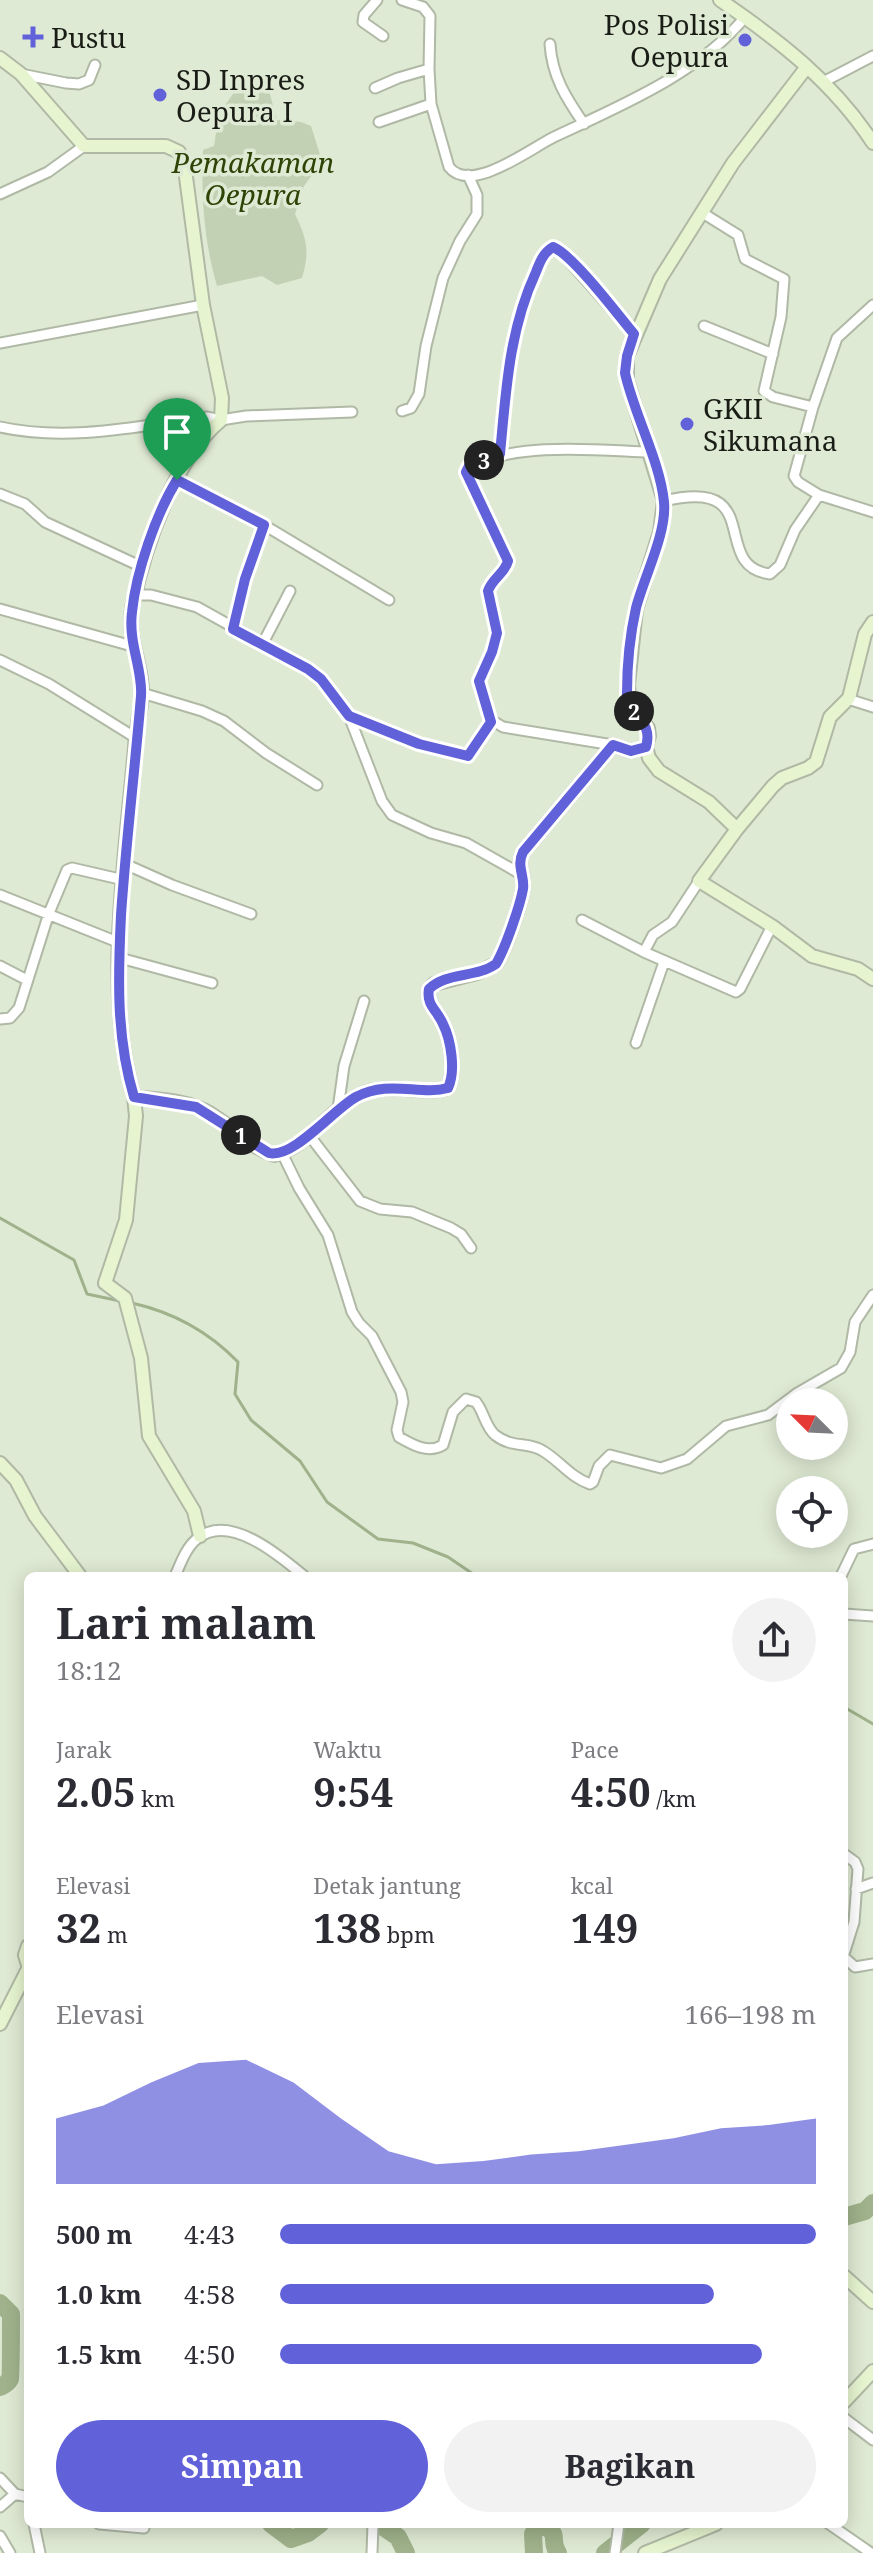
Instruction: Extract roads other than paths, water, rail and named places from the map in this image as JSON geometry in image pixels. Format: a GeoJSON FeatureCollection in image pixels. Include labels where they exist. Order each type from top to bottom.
{"type":"FeatureCollection","features":[{"type":"Feature","properties":{"kind":"street"},"geometry":{"type":"LineString","coordinates":[[377,0],[364,15],[363,22],[383,36]]}},
{"type":"Feature","properties":{"kind":"street"},"geometry":{"type":"LineString","coordinates":[[402,0],[429,12],[431,104],[449,167],[455,174],[468,175],[498,168],[552,137],[629,101],[703,55],[745,17]]}},
{"type":"Feature","properties":{"kind":"street"},"geometry":{"type":"LineString","coordinates":[[720,0],[782,44],[806,68],[825,81],[873,143]]}},
{"type":"Feature","properties":{"kind":"street"},"geometry":{"type":"LineString","coordinates":[[550,44],[553,72],[566,99],[584,124]]}},
{"type":"Feature","properties":{"kind":"street"},"geometry":{"type":"LineString","coordinates":[[825,81],[873,56]]}},
{"type":"Feature","properties":{"kind":"street"},"geometry":{"type":"LineString","coordinates":[[0,58],[21,74],[84,146]]}},
{"type":"Feature","properties":{"kind":"street"},"geometry":{"type":"LineString","coordinates":[[21,74],[79,84],[89,80],[95,65]]}},
{"type":"Feature","properties":{"kind":"street"},"geometry":{"type":"LineString","coordinates":[[737,829],[709,802],[659,771],[649,758],[646,747],[648,728],[630,707],[628,685],[636,609],[660,532],[664,501],[625,373],[634,334],[660,279],[741,152],[806,68]]}},
{"type":"Feature","properties":{"kind":"street"},"geometry":{"type":"LineString","coordinates":[[375,88],[429,69]]}},
{"type":"Feature","properties":{"kind":"street"},"geometry":{"type":"LineString","coordinates":[[379,122],[431,104]]}},
{"type":"Feature","properties":{"kind":"street"},"geometry":{"type":"LineString","coordinates":[[0,194],[48,172],[84,146],[166,146],[179,152],[184,162],[203,305],[220,387],[221,420],[203,440],[168,495],[142,567],[132,613],[132,646],[142,693],[125,864],[119,1019],[136,1116],[126,1220],[105,1279],[108,1287],[125,1298],[137,1338],[149,1436],[194,1511],[200,1536]]}},
{"type":"Feature","properties":{"kind":"street"},"geometry":{"type":"LineString","coordinates":[[402,411],[411,408],[419,394],[426,346],[443,278],[477,214],[477,195],[468,175]]}},
{"type":"Feature","properties":{"kind":"street"},"geometry":{"type":"LineString","coordinates":[[701,212],[736,233],[741,242],[742,257],[748,262],[784,279],[781,317],[764,391],[773,397],[813,407]]}},
{"type":"Feature","properties":{"kind":"street"},"geometry":{"type":"LineString","coordinates":[[500,454],[512,342],[528,288],[549,249],[560,251],[634,334]]}},
{"type":"Feature","properties":{"kind":"street"},"geometry":{"type":"LineString","coordinates":[[0,343],[203,305]]}},
{"type":"Feature","properties":{"kind":"street"},"geometry":{"type":"LineString","coordinates":[[873,305],[837,338],[794,476],[819,495],[873,512]]}},
{"type":"Feature","properties":{"kind":"street"},"geometry":{"type":"LineString","coordinates":[[704,326],[773,354]]}},
{"type":"Feature","properties":{"kind":"street"},"geometry":{"type":"LineString","coordinates":[[0,427],[46,434],[101,431],[207,417],[221,420],[246,416],[352,412]]}},
{"type":"Feature","properties":{"kind":"street"},"geometry":{"type":"LineString","coordinates":[[349,716],[419,744],[464,756],[471,753],[491,722],[479,681],[497,633],[488,591],[508,561],[466,472],[469,466],[500,454],[582,449],[650,452]]}},
{"type":"Feature","properties":{"kind":"street"},"geometry":{"type":"LineString","coordinates":[[177,480],[264,525],[389,600]]}},
{"type":"Feature","properties":{"kind":"street"},"geometry":{"type":"LineString","coordinates":[[0,494],[25,504],[45,522],[142,567]]}},
{"type":"Feature","properties":{"kind":"street"},"geometry":{"type":"LineString","coordinates":[[664,501],[696,495],[716,501],[733,521],[741,554],[759,571],[770,574],[780,565],[795,530],[819,495]]}},
{"type":"Feature","properties":{"kind":"street"},"geometry":{"type":"LineString","coordinates":[[233,629],[245,579],[264,525]]}},
{"type":"Feature","properties":{"kind":"street"},"geometry":{"type":"LineString","coordinates":[[263,643],[290,591]]}},
{"type":"Feature","properties":{"kind":"street"},"geometry":{"type":"LineString","coordinates":[[135,595],[151,595],[197,607],[321,679],[349,716],[382,801],[392,815],[431,833],[466,843],[519,873]]}},
{"type":"Feature","properties":{"kind":"street"},"geometry":{"type":"LineString","coordinates":[[0,609],[132,646]]}},
{"type":"Feature","properties":{"kind":"street"},"geometry":{"type":"LineString","coordinates":[[644,952],[653,935],[672,922],[737,829],[782,778],[816,762],[830,717],[848,699],[865,634],[873,622]]}},
{"type":"Feature","properties":{"kind":"street"},"geometry":{"type":"LineString","coordinates":[[0,660],[70,696],[136,738]]}},
{"type":"Feature","properties":{"kind":"street"},"geometry":{"type":"LineString","coordinates":[[142,693],[224,721],[266,753],[317,785]]}},
{"type":"Feature","properties":{"kind":"street"},"geometry":{"type":"LineString","coordinates":[[848,699],[873,707]]}},
{"type":"Feature","properties":{"kind":"street"},"geometry":{"type":"LineString","coordinates":[[491,722],[503,727],[613,745],[631,751],[646,747]]}},
{"type":"Feature","properties":{"kind":"street"},"geometry":{"type":"LineString","coordinates":[[134,1097],[196,1107],[274,1155],[309,1135],[355,1098],[378,1090],[448,1088],[452,1077],[448,1040],[440,1018],[429,1003],[429,989],[447,979],[477,973],[496,964],[523,887],[519,859],[613,745]]}},
{"type":"Feature","properties":{"kind":"street"},"geometry":{"type":"LineString","coordinates":[[125,864],[251,914]]}},
{"type":"Feature","properties":{"kind":"street"},"geometry":{"type":"LineString","coordinates":[[0,1019],[15,1014],[67,870],[72,868],[124,880]]}},
{"type":"Feature","properties":{"kind":"street"},"geometry":{"type":"LineString","coordinates":[[699,881],[772,926],[812,956],[858,969],[873,979]]}},
{"type":"Feature","properties":{"kind":"street"},"geometry":{"type":"LineString","coordinates":[[0,895],[120,943]]}},
{"type":"Feature","properties":{"kind":"street"},"geometry":{"type":"LineString","coordinates":[[582,920],[664,962],[736,992],[772,926]]}},
{"type":"Feature","properties":{"kind":"street"},"geometry":{"type":"LineString","coordinates":[[120,958],[212,983]]}},
{"type":"Feature","properties":{"kind":"street"},"geometry":{"type":"LineString","coordinates":[[636,1043],[664,962]]}},
{"type":"Feature","properties":{"kind":"street"},"geometry":{"type":"LineString","coordinates":[[0,966],[27,980]]}},
{"type":"Feature","properties":{"kind":"street"},"geometry":{"type":"LineString","coordinates":[[338,1109],[344,1066],[364,1001]]}},
{"type":"Feature","properties":{"kind":"street"},"geometry":{"type":"LineString","coordinates":[[309,1135],[360,1201],[380,1209],[412,1212],[451,1228],[461,1234],[471,1248]]}},
{"type":"Feature","properties":{"kind":"street"},"geometry":{"type":"LineString","coordinates":[[282,1153],[328,1235],[352,1312],[372,1336],[401,1392],[403,1402],[397,1430],[399,1437],[425,1449],[443,1445],[453,1412],[466,1399],[476,1402],[498,1437],[512,1445],[535,1447],[543,1451],[576,1479],[590,1484],[610,1455],[661,1468],[676,1464],[687,1459],[726,1426],[768,1415],[796,1394],[835,1374],[847,1361],[855,1322],[873,1295]]}},
{"type":"Feature","properties":{"kind":"street"},"geometry":{"type":"LineString","coordinates":[[0,1463],[16,1480],[35,1516],[77,1572]]}},
{"type":"Feature","properties":{"kind":"street"},"geometry":{"type":"LineString","coordinates":[[177,1572],[185,1554],[200,1536],[212,1531],[225,1531],[262,1543],[299,1572]]}},
{"type":"Feature","properties":{"kind":"street"},"geometry":{"type":"LineString","coordinates":[[843,1572],[854,1549],[873,1544]]}},
{"type":"Feature","properties":{"kind":"street"},"geometry":{"type":"LineString","coordinates":[[848,1614],[873,1616]]}},
{"type":"Feature","properties":{"kind":"street"},"geometry":{"type":"LineString","coordinates":[[848,1857],[858,1869],[854,1922],[848,1942]]}},
{"type":"Feature","properties":{"kind":"street"},"geometry":{"type":"LineString","coordinates":[[856,1889],[873,1883]]}},
{"type":"Feature","properties":{"kind":"street"},"geometry":{"type":"LineString","coordinates":[[848,1959],[855,1967],[873,1964]]}},
{"type":"Feature","properties":{"kind":"street"},"geometry":{"type":"LineString","coordinates":[[0,2024],[24,1975]]}},
{"type":"Feature","properties":{"kind":"street"},"geometry":{"type":"LineString","coordinates":[[848,2280],[873,2302]]}},
{"type":"Feature","properties":{"kind":"street"},"geometry":{"type":"LineString","coordinates":[[848,2398],[873,2371]]}},
{"type":"Feature","properties":{"kind":"street"},"geometry":{"type":"LineString","coordinates":[[848,2421],[873,2440]]}},
{"type":"Feature","properties":{"kind":"street"},"geometry":{"type":"LineString","coordinates":[[0,2478],[15,2494],[24,2496]]}},
{"type":"Feature","properties":{"kind":"street"},"geometry":{"type":"LineString","coordinates":[[0,2507],[15,2494]]}},
{"type":"Feature","properties":{"kind":"street"},"geometry":{"type":"LineString","coordinates":[[35,2528],[40,2553]]}},
{"type":"Feature","properties":{"kind":"street"},"geometry":{"type":"LineString","coordinates":[[372,2553],[373,2528]]}},
{"type":"Feature","properties":{"kind":"street"},"geometry":{"type":"LineString","coordinates":[[615,2553],[618,2528]]}},
{"type":"Feature","properties":{"kind":"street"},"geometry":{"type":"LineString","coordinates":[[645,2553],[706,2528]]}},
{"type":"Feature","properties":{"kind":"street"},"geometry":{"type":"LineString","coordinates":[[835,2528],[871,2553]]}},
{"type":"Feature","properties":{"kind":"street"},"geometry":{"type":"LineString","coordinates":[[0,2536],[10,2553]]}},
{"type":"Feature","properties":{"kind":"waterway"},"geometry":{"type":"LineString","coordinates":[[0,1218],[74,1260],[87,1294],[120,1301]]}},
{"type":"Feature","properties":{"kind":"waterway"},"geometry":{"type":"LineString","coordinates":[[132,1303],[189,1325],[215,1341],[238,1362],[235,1394],[251,1420],[300,1461],[327,1502],[378,1539],[413,1543],[448,1557],[470,1572]]}},
{"type":"Feature","properties":{"kind":"waterway"},"geometry":{"type":"LineString","coordinates":[[848,1709],[873,1724]]}},
{"type":"Feature","properties":{"kind":"waterway"},"geometry":{"type":"LineString","coordinates":[[848,2216],[865,2211],[873,2203]]}},
{"type":"Feature","properties":{"kind":"waterway"},"geometry":{"type":"LineString","coordinates":[[0,2303],[11,2314],[10,2379],[0,2387]]}},
{"type":"Feature","properties":{"kind":"waterway"},"geometry":{"type":"LineString","coordinates":[[276,2528],[291,2539],[315,2528]]}},
{"type":"Feature","properties":{"kind":"waterway"},"geometry":{"type":"LineString","coordinates":[[385,2528],[398,2537],[406,2553]]}},
{"type":"Feature","properties":{"kind":"waterway"},"geometry":{"type":"LineString","coordinates":[[534,2553],[533,2534],[537,2528]]}},
{"type":"Feature","properties":{"kind":"waterway"},"geometry":{"type":"LineString","coordinates":[[547,2528],[553,2534],[558,2553]]}},
{"type":"Feature","properties":{"kind":"waterway"},"geometry":{"type":"LineString","coordinates":[[605,2553],[637,2528]]}},
{"type":"Feature","properties":{"kind":"place","name":"Pustu"},"geometry":{"type":"Point","coordinates":[33,37]}},
{"type":"Feature","properties":{"kind":"place","name":"Pos Polisi Oepura"},"geometry":{"type":"Point","coordinates":[745,40]}},
{"type":"Feature","properties":{"kind":"place","name":"SD Inpres Oepura I"},"geometry":{"type":"Point","coordinates":[160,95]}},
{"type":"Feature","properties":{"kind":"place","name":"GKII Sikumana"},"geometry":{"type":"Point","coordinates":[687,424]}},
{"type":"Feature","properties":{"kind":"park label","name":"Pemakaman Oepura"},"geometry":{"type":"Point","coordinates":[253,178]}}]}
